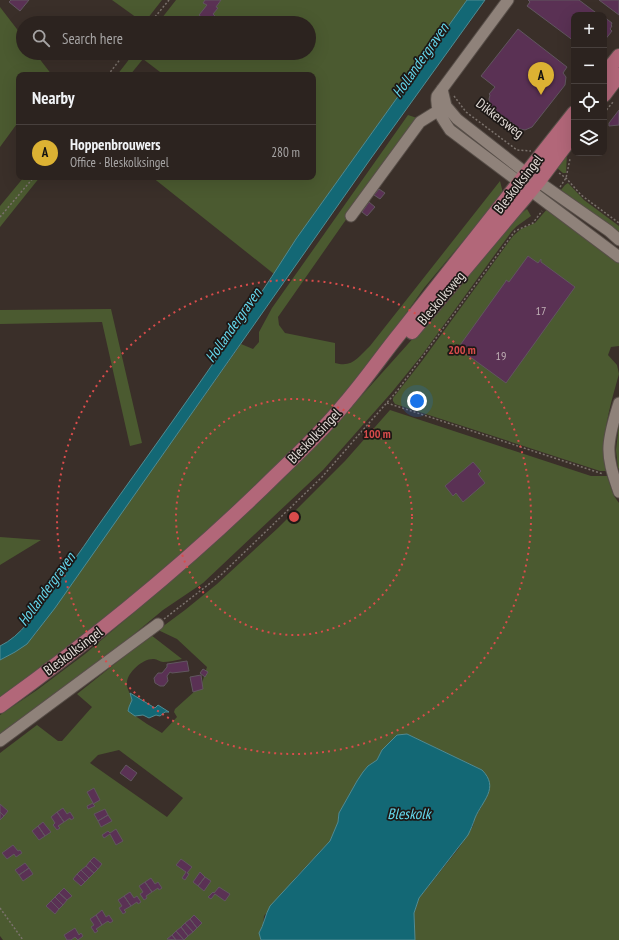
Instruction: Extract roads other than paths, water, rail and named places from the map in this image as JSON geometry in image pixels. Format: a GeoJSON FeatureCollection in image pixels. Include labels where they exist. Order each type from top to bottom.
{"type":"FeatureCollection","features":[{"type":"Feature","properties":{"kind":"main road"},"geometry":{"type":"LineString","coordinates":[[607,71],[619,56]]}},
{"type":"Feature","properties":{"kind":"main road"},"geometry":{"type":"LineString","coordinates":[[610,97],[619,75]]}},
{"type":"Feature","properties":{"kind":"main road","name":"Bleskolksingel"},"geometry":{"type":"LineString","coordinates":[[0,706],[88,640],[181,564],[254,497],[319,432],[348,401],[384,352],[528,182],[544,162],[571,118]]}},
{"type":"Feature","properties":{"kind":"main road","name":"Bleskolksingel"},"geometry":{"type":"LineString","coordinates":[[544,162],[571,137]]}},
{"type":"Feature","properties":{"kind":"street"},"geometry":{"type":"LineString","coordinates":[[508,0],[437,96],[436,100],[442,108],[450,130],[528,182],[555,194],[619,240]]}},
{"type":"Feature","properties":{"kind":"street"},"geometry":{"type":"LineString","coordinates":[[351,216],[420,122],[442,108]]}},
{"type":"Feature","properties":{"kind":"street"},"geometry":{"type":"LineString","coordinates":[[528,182],[548,204],[619,257]]}},
{"type":"Feature","properties":{"kind":"street"},"geometry":{"type":"LineString","coordinates":[[619,403],[609,444],[613,473],[619,492]]}},
{"type":"Feature","properties":{"kind":"street"},"geometry":{"type":"LineString","coordinates":[[0,741],[158,624]]}},
{"type":"Feature","properties":{"kind":"water"},"geometry":{"type":"Polygon","coordinates":[[[467,0],[485,0],[369,161],[55,608],[27,644],[0,660],[0,646],[15,636],[39,609],[223,350],[296,239],[467,0]]]}},
{"type":"Feature","properties":{"kind":"water"},"geometry":{"type":"Polygon","coordinates":[[[130,693],[155,708],[158,705],[169,712],[165,712],[160,716],[156,715],[149,718],[143,715],[135,716],[128,711],[132,700],[130,693]]]}},
{"type":"Feature","properties":{"kind":"water","name":"Bleskolk"},"geometry":{"type":"Polygon","coordinates":[[[407,734],[482,770],[487,777],[490,789],[468,835],[419,898],[414,913],[415,940],[261,940],[259,933],[270,906],[330,841],[338,822],[339,813],[363,772],[368,766],[377,760],[382,750],[397,735],[407,734]]]}},
{"type":"Feature","properties":{"kind":"place","name":"Hoppenbrouwers"},"geometry":{"type":"Point","coordinates":[541,95]}},
{"type":"Feature","properties":{"kind":"water label","name":"Hollandergraven"},"geometry":{"type":"Point","coordinates":[420,60]}},
{"type":"Feature","properties":{"kind":"water label","name":"Hollandergraven"},"geometry":{"type":"Point","coordinates":[233,325]}},
{"type":"Feature","properties":{"kind":"water label","name":"Hollandergraven"},"geometry":{"type":"Point","coordinates":[46,589]}}]}
